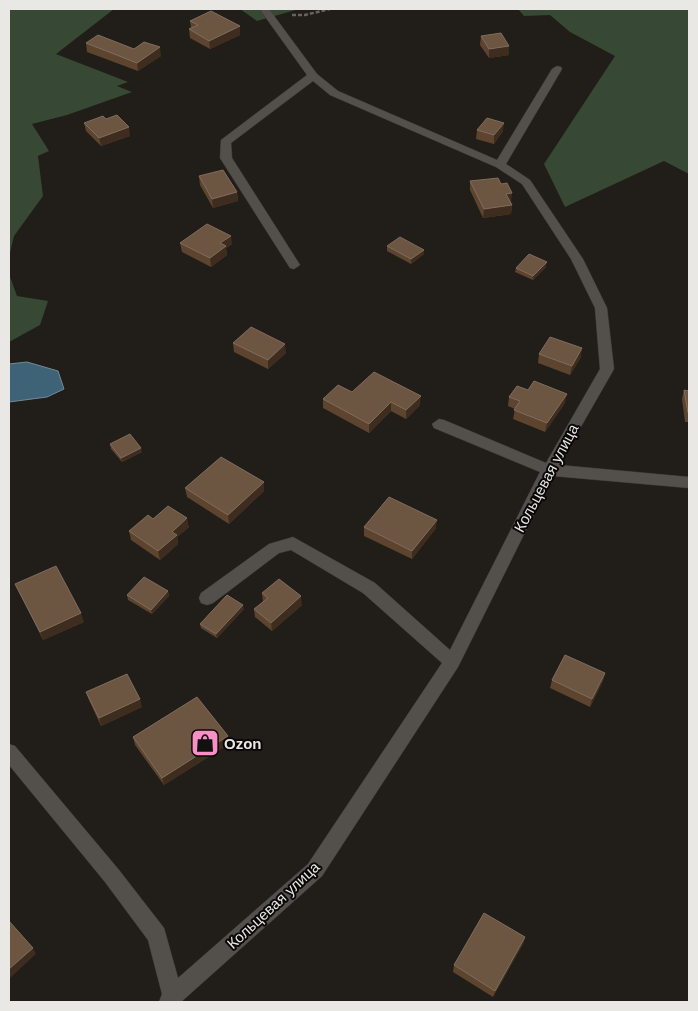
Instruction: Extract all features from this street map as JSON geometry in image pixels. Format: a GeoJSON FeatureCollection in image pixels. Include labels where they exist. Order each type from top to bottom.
{"type":"FeatureCollection","features":[{"type":"Feature","properties":{"kind":"street","name":"Кольцевая улица"},"geometry":{"type":"LineString","coordinates":[[171,999],[315,870],[452,662],[549,470],[607,369],[601,308],[577,259],[526,182],[500,165],[334,93],[314,76],[266,11]]}},
{"type":"Feature","properties":{"kind":"street"},"geometry":{"type":"LineString","coordinates":[[500,165],[557,69]]}},
{"type":"Feature","properties":{"kind":"street"},"geometry":{"type":"LineString","coordinates":[[294,265],[226,158],[225,142],[314,76]]}},
{"type":"Feature","properties":{"kind":"street"},"geometry":{"type":"LineString","coordinates":[[439,424],[549,470],[689,483]]}},
{"type":"Feature","properties":{"kind":"street"},"geometry":{"type":"LineString","coordinates":[[207,598],[274,548],[292,543],[368,588],[452,662]]}},
{"type":"Feature","properties":{"kind":"street"},"geometry":{"type":"LineString","coordinates":[[9,752],[112,876],[157,935],[171,999]]}},
{"type":"Feature","properties":{"kind":"path"},"geometry":{"type":"LineString","coordinates":[[266,11],[283,15],[305,15],[330,9]]}},
{"type":"Feature","properties":{"kind":"green space"},"geometry":{"type":"Polygon","coordinates":[[[9,9],[114,9],[56,54],[128,82],[117,86],[132,92],[67,115],[32,124],[49,151],[38,156],[43,196],[14,236],[9,257],[9,9]]]}},
{"type":"Feature","properties":{"kind":"green space"},"geometry":{"type":"Polygon","coordinates":[[[240,9],[299,9],[257,21],[240,9]]]}},
{"type":"Feature","properties":{"kind":"green space"},"geometry":{"type":"Polygon","coordinates":[[[518,9],[689,9],[689,174],[664,161],[565,207],[544,164],[615,56],[570,32],[550,15],[524,16],[518,9]]]}},
{"type":"Feature","properties":{"kind":"green space"},"geometry":{"type":"Polygon","coordinates":[[[9,274],[17,296],[48,301],[40,325],[9,342],[9,274]]]}},
{"type":"Feature","properties":{"kind":"water"},"geometry":{"type":"Polygon","coordinates":[[[27,362],[58,371],[64,389],[47,397],[9,402],[9,364],[27,362]]]}},
{"type":"Feature","properties":{"kind":"building"},"geometry":{"type":"Polygon","coordinates":[[[211,11],[240,26],[209,41],[189,29],[198,25],[190,21],[211,11]]]}},
{"type":"Feature","properties":{"kind":"building"},"geometry":{"type":"Polygon","coordinates":[[[501,33],[509,46],[489,49],[481,36],[501,33]]]}},
{"type":"Feature","properties":{"kind":"building"},"geometry":{"type":"Polygon","coordinates":[[[98,35],[134,49],[144,42],[160,47],[137,63],[86,43],[98,35]]]}},
{"type":"Feature","properties":{"kind":"building"},"geometry":{"type":"Polygon","coordinates":[[[117,115],[129,127],[99,138],[84,123],[103,116],[106,119],[117,115]]]}},
{"type":"Feature","properties":{"kind":"building"},"geometry":{"type":"Polygon","coordinates":[[[487,118],[504,123],[494,135],[477,130],[487,118]]]}},
{"type":"Feature","properties":{"kind":"building"},"geometry":{"type":"Polygon","coordinates":[[[223,170],[237,192],[212,199],[199,176],[223,170]]]}},
{"type":"Feature","properties":{"kind":"building"},"geometry":{"type":"Polygon","coordinates":[[[498,178],[501,184],[507,183],[512,193],[506,194],[512,205],[484,209],[470,181],[498,178]]]}},
{"type":"Feature","properties":{"kind":"building"},"geometry":{"type":"Polygon","coordinates":[[[207,224],[231,236],[220,243],[226,246],[210,258],[180,243],[207,224]]]}},
{"type":"Feature","properties":{"kind":"building"},"geometry":{"type":"Polygon","coordinates":[[[400,237],[424,250],[411,259],[387,246],[400,237]]]}},
{"type":"Feature","properties":{"kind":"building"},"geometry":{"type":"Polygon","coordinates":[[[529,254],[547,262],[533,276],[516,268],[529,254]]]}},
{"type":"Feature","properties":{"kind":"building"},"geometry":{"type":"Polygon","coordinates":[[[251,327],[285,344],[268,360],[233,343],[251,327]]]}},
{"type":"Feature","properties":{"kind":"building"},"geometry":{"type":"Polygon","coordinates":[[[550,337],[582,348],[572,366],[539,354],[550,337]]]}},
{"type":"Feature","properties":{"kind":"building"},"geometry":{"type":"Polygon","coordinates":[[[374,372],[421,396],[406,410],[391,402],[369,424],[323,399],[338,385],[352,392],[374,372]]]}},
{"type":"Feature","properties":{"kind":"building"},"geometry":{"type":"Polygon","coordinates":[[[534,381],[567,394],[547,423],[514,410],[520,401],[509,397],[517,386],[528,390],[534,381]]]}},
{"type":"Feature","properties":{"kind":"building"},"geometry":{"type":"Polygon","coordinates":[[[684,390],[689,391],[689,413],[688,413],[684,390]]]}},
{"type":"Feature","properties":{"kind":"building"},"geometry":{"type":"Polygon","coordinates":[[[130,434],[141,448],[121,458],[110,444],[130,434]]]}},
{"type":"Feature","properties":{"kind":"building"},"geometry":{"type":"Polygon","coordinates":[[[221,457],[264,482],[228,515],[185,488],[221,457]]]}},
{"type":"Feature","properties":{"kind":"building"},"geometry":{"type":"Polygon","coordinates":[[[389,497],[437,520],[412,551],[364,527],[389,497]]]}},
{"type":"Feature","properties":{"kind":"building"},"geometry":{"type":"Polygon","coordinates":[[[168,506],[187,518],[172,532],[177,535],[158,551],[129,531],[148,515],[153,519],[168,506]]]}},
{"type":"Feature","properties":{"kind":"building"},"geometry":{"type":"Polygon","coordinates":[[[56,566],[81,613],[40,632],[15,584],[56,566]]]}},
{"type":"Feature","properties":{"kind":"building"},"geometry":{"type":"Polygon","coordinates":[[[144,577],[168,591],[151,610],[127,595],[144,577]]]}},
{"type":"Feature","properties":{"kind":"building"},"geometry":{"type":"Polygon","coordinates":[[[279,579],[301,596],[271,623],[254,609],[268,598],[262,593],[279,579]]]}},
{"type":"Feature","properties":{"kind":"building"},"geometry":{"type":"Polygon","coordinates":[[[227,595],[243,605],[216,634],[200,624],[227,595]]]}},
{"type":"Feature","properties":{"kind":"building"},"geometry":{"type":"Polygon","coordinates":[[[565,655],[605,673],[592,699],[552,680],[565,655]]]}},
{"type":"Feature","properties":{"kind":"building"},"geometry":{"type":"Polygon","coordinates":[[[127,674],[140,699],[99,718],[86,692],[127,674]]]}},
{"type":"Feature","properties":{"kind":"building"},"geometry":{"type":"Polygon","coordinates":[[[197,697],[228,736],[162,778],[133,737],[197,697]]]}},
{"type":"Feature","properties":{"kind":"building"},"geometry":{"type":"Polygon","coordinates":[[[484,913],[525,937],[495,991],[454,965],[484,913]]]}},
{"type":"Feature","properties":{"kind":"building"},"geometry":{"type":"Polygon","coordinates":[[[9,921],[33,948],[9,969],[9,921]]]}},
{"type":"Feature","properties":{"kind":"place","name":"Ozon"},"geometry":{"type":"Point","coordinates":[205,743]}}]}
